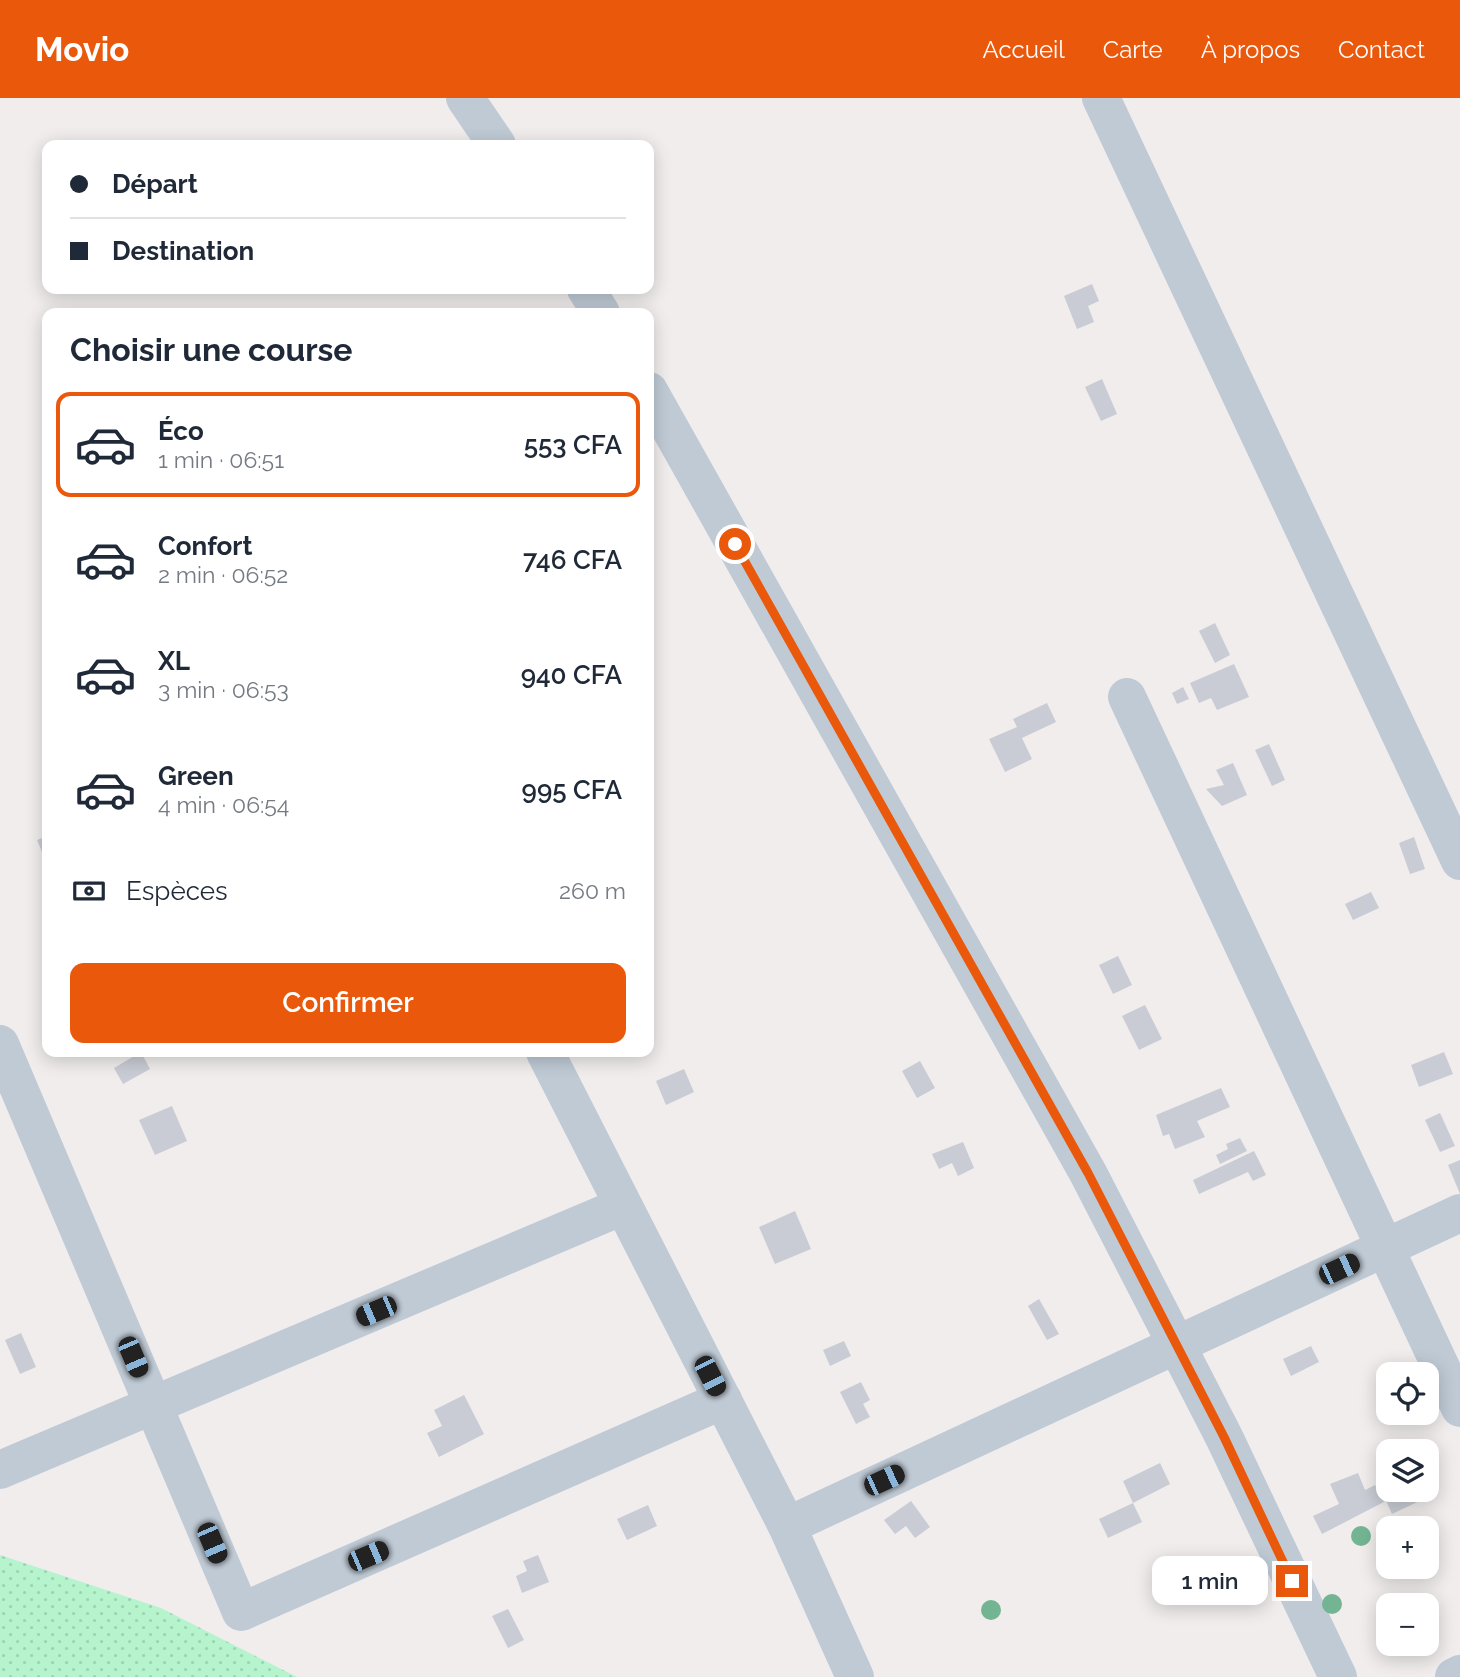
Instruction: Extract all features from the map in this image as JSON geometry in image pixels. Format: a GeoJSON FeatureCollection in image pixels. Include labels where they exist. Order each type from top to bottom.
{"type":"FeatureCollection","features":[{"type":"Feature","properties":{"kind":"street"},"geometry":{"type":"LineString","coordinates":[[465,98],[494,140]]}},
{"type":"Feature","properties":{"kind":"street"},"geometry":{"type":"LineString","coordinates":[[1101,98],[1460,861]]}},
{"type":"Feature","properties":{"kind":"street"},"geometry":{"type":"LineString","coordinates":[[654,400],[1088,1173],[1177,1345],[1338,1677]]}},
{"type":"Feature","properties":{"kind":"street"},"geometry":{"type":"LineString","coordinates":[[1127,697],[1460,1408]]}},
{"type":"Feature","properties":{"kind":"street"},"geometry":{"type":"LineString","coordinates":[[0,1044],[241,1612],[723,1400]]}},
{"type":"Feature","properties":{"kind":"street"},"geometry":{"type":"LineString","coordinates":[[548,1057],[787,1526],[855,1677]]}},
{"type":"Feature","properties":{"kind":"street"},"geometry":{"type":"LineString","coordinates":[[0,1470],[623,1206]]}},
{"type":"Feature","properties":{"kind":"street"},"geometry":{"type":"LineString","coordinates":[[787,1526],[1460,1213]]}},
{"type":"Feature","properties":{"kind":"street"},"geometry":{"type":"LineString","coordinates":[[1454,1677],[1460,1674]]}},
{"type":"Feature","properties":{"kind":"green space"},"geometry":{"type":"Polygon","coordinates":[[[0,1555],[161,1608],[297,1677],[0,1677],[0,1555]]]}},
{"type":"Feature","properties":{"kind":"building"},"geometry":{"type":"Polygon","coordinates":[[[1092,284],[1099,301],[1088,306],[1094,322],[1077,329],[1064,296],[1092,284]]]}},
{"type":"Feature","properties":{"kind":"building"},"geometry":{"type":"Polygon","coordinates":[[[1102,379],[1117,414],[1101,421],[1085,387],[1102,379]]]}},
{"type":"Feature","properties":{"kind":"building"},"geometry":{"type":"Polygon","coordinates":[[[1215,623],[1230,655],[1215,663],[1199,631],[1215,623]]]}},
{"type":"Feature","properties":{"kind":"building"},"geometry":{"type":"Polygon","coordinates":[[[1234,664],[1249,697],[1217,710],[1211,698],[1199,703],[1190,683],[1234,664]]]}},
{"type":"Feature","properties":{"kind":"building"},"geometry":{"type":"Polygon","coordinates":[[[1183,687],[1189,699],[1177,704],[1172,693],[1183,687]]]}},
{"type":"Feature","properties":{"kind":"building"},"geometry":{"type":"Polygon","coordinates":[[[1047,703],[1056,722],[1022,738],[1032,759],[1005,772],[989,739],[1017,727],[1013,719],[1047,703]]]}},
{"type":"Feature","properties":{"kind":"building"},"geometry":{"type":"Polygon","coordinates":[[[1269,744],[1285,780],[1272,786],[1255,750],[1269,744]]]}},
{"type":"Feature","properties":{"kind":"building"},"geometry":{"type":"Polygon","coordinates":[[[1233,763],[1247,795],[1222,806],[1206,789],[1224,785],[1216,770],[1233,763]]]}},
{"type":"Feature","properties":{"kind":"building"},"geometry":{"type":"Polygon","coordinates":[[[1414,837],[1425,869],[1410,874],[1399,843],[1414,837]]]}},
{"type":"Feature","properties":{"kind":"building"},"geometry":{"type":"Polygon","coordinates":[[[42,838],[42,852],[37,840],[42,838]]]}},
{"type":"Feature","properties":{"kind":"building"},"geometry":{"type":"Polygon","coordinates":[[[1371,892],[1379,908],[1353,920],[1345,904],[1371,892]]]}},
{"type":"Feature","properties":{"kind":"building"},"geometry":{"type":"Polygon","coordinates":[[[1118,956],[1132,985],[1113,994],[1099,965],[1118,956]]]}},
{"type":"Feature","properties":{"kind":"building"},"geometry":{"type":"Polygon","coordinates":[[[1145,1005],[1162,1039],[1139,1050],[1122,1016],[1145,1005]]]}},
{"type":"Feature","properties":{"kind":"building"},"geometry":{"type":"Polygon","coordinates":[[[1444,1052],[1453,1074],[1419,1087],[1411,1065],[1444,1052]]]}},
{"type":"Feature","properties":{"kind":"building"},"geometry":{"type":"Polygon","coordinates":[[[133,1057],[144,1057],[150,1069],[123,1084],[114,1068],[133,1057]]]}},
{"type":"Feature","properties":{"kind":"building"},"geometry":{"type":"Polygon","coordinates":[[[920,1061],[935,1088],[917,1098],[902,1071],[920,1061]]]}},
{"type":"Feature","properties":{"kind":"building"},"geometry":{"type":"Polygon","coordinates":[[[684,1069],[694,1092],[666,1105],[656,1081],[684,1069]]]}},
{"type":"Feature","properties":{"kind":"building"},"geometry":{"type":"Polygon","coordinates":[[[1221,1088],[1230,1107],[1197,1121],[1205,1137],[1175,1149],[1169,1134],[1163,1136],[1156,1115],[1221,1088]]]}},
{"type":"Feature","properties":{"kind":"building"},"geometry":{"type":"Polygon","coordinates":[[[172,1106],[187,1141],[155,1155],[139,1120],[172,1106]]]}},
{"type":"Feature","properties":{"kind":"building"},"geometry":{"type":"Polygon","coordinates":[[[1440,1113],[1455,1146],[1440,1152],[1425,1120],[1440,1113]]]}},
{"type":"Feature","properties":{"kind":"building"},"geometry":{"type":"Polygon","coordinates":[[[1240,1138],[1247,1151],[1220,1164],[1216,1155],[1228,1149],[1226,1144],[1240,1138]]]}},
{"type":"Feature","properties":{"kind":"building"},"geometry":{"type":"Polygon","coordinates":[[[963,1142],[974,1168],[958,1176],[952,1163],[939,1169],[932,1154],[963,1142]]]}},
{"type":"Feature","properties":{"kind":"building"},"geometry":{"type":"Polygon","coordinates":[[[1254,1151],[1266,1175],[1253,1181],[1248,1172],[1199,1194],[1193,1180],[1254,1151]]]}},
{"type":"Feature","properties":{"kind":"building"},"geometry":{"type":"Polygon","coordinates":[[[1460,1160],[1460,1194],[1448,1165],[1460,1160]]]}},
{"type":"Feature","properties":{"kind":"building"},"geometry":{"type":"Polygon","coordinates":[[[795,1211],[811,1249],[775,1264],[759,1227],[795,1211]]]}},
{"type":"Feature","properties":{"kind":"building"},"geometry":{"type":"Polygon","coordinates":[[[1039,1299],[1059,1334],[1047,1340],[1028,1306],[1039,1299]]]}},
{"type":"Feature","properties":{"kind":"building"},"geometry":{"type":"Polygon","coordinates":[[[21,1333],[36,1367],[20,1374],[5,1340],[21,1333]]]}},
{"type":"Feature","properties":{"kind":"building"},"geometry":{"type":"Polygon","coordinates":[[[844,1341],[851,1356],[830,1366],[823,1350],[844,1341]]]}},
{"type":"Feature","properties":{"kind":"building"},"geometry":{"type":"Polygon","coordinates":[[[1311,1346],[1319,1362],[1291,1376],[1283,1359],[1311,1346]]]}},
{"type":"Feature","properties":{"kind":"building"},"geometry":{"type":"Polygon","coordinates":[[[861,1382],[870,1400],[863,1404],[870,1417],[856,1424],[840,1392],[861,1382]]]}},
{"type":"Feature","properties":{"kind":"building"},"geometry":{"type":"Polygon","coordinates":[[[464,1395],[484,1434],[439,1457],[427,1433],[442,1426],[434,1410],[464,1395]]]}},
{"type":"Feature","properties":{"kind":"building"},"geometry":{"type":"Polygon","coordinates":[[[1160,1463],[1170,1484],[1133,1503],[1123,1481],[1160,1463]]]}},
{"type":"Feature","properties":{"kind":"building"},"geometry":{"type":"Polygon","coordinates":[[[1358,1473],[1365,1490],[1375,1485],[1376,1502],[1384,1502],[1322,1534],[1313,1516],[1339,1504],[1330,1484],[1358,1473]]]}},
{"type":"Feature","properties":{"kind":"building"},"geometry":{"type":"Polygon","coordinates":[[[911,1501],[930,1527],[915,1538],[906,1526],[895,1534],[884,1520],[911,1501]]]}},
{"type":"Feature","properties":{"kind":"building"},"geometry":{"type":"Polygon","coordinates":[[[1387,1502],[1417,1502],[1392,1514],[1387,1502]]]}},
{"type":"Feature","properties":{"kind":"building"},"geometry":{"type":"Polygon","coordinates":[[[1133,1503],[1142,1522],[1108,1538],[1099,1519],[1133,1503]]]}},
{"type":"Feature","properties":{"kind":"building"},"geometry":{"type":"Polygon","coordinates":[[[648,1505],[657,1526],[627,1540],[617,1519],[648,1505]]]}},
{"type":"Feature","properties":{"kind":"building"},"geometry":{"type":"Polygon","coordinates":[[[538,1555],[549,1582],[522,1593],[516,1576],[527,1571],[523,1561],[538,1555]]]}},
{"type":"Feature","properties":{"kind":"building"},"geometry":{"type":"Polygon","coordinates":[[[508,1609],[524,1640],[508,1648],[492,1616],[508,1609]]]}},
{"type":"Feature","properties":{"kind":"route"},"geometry":{"type":"LineString","coordinates":[[735,544],[1088,1173],[1224,1437],[1292,1581]]}}]}
